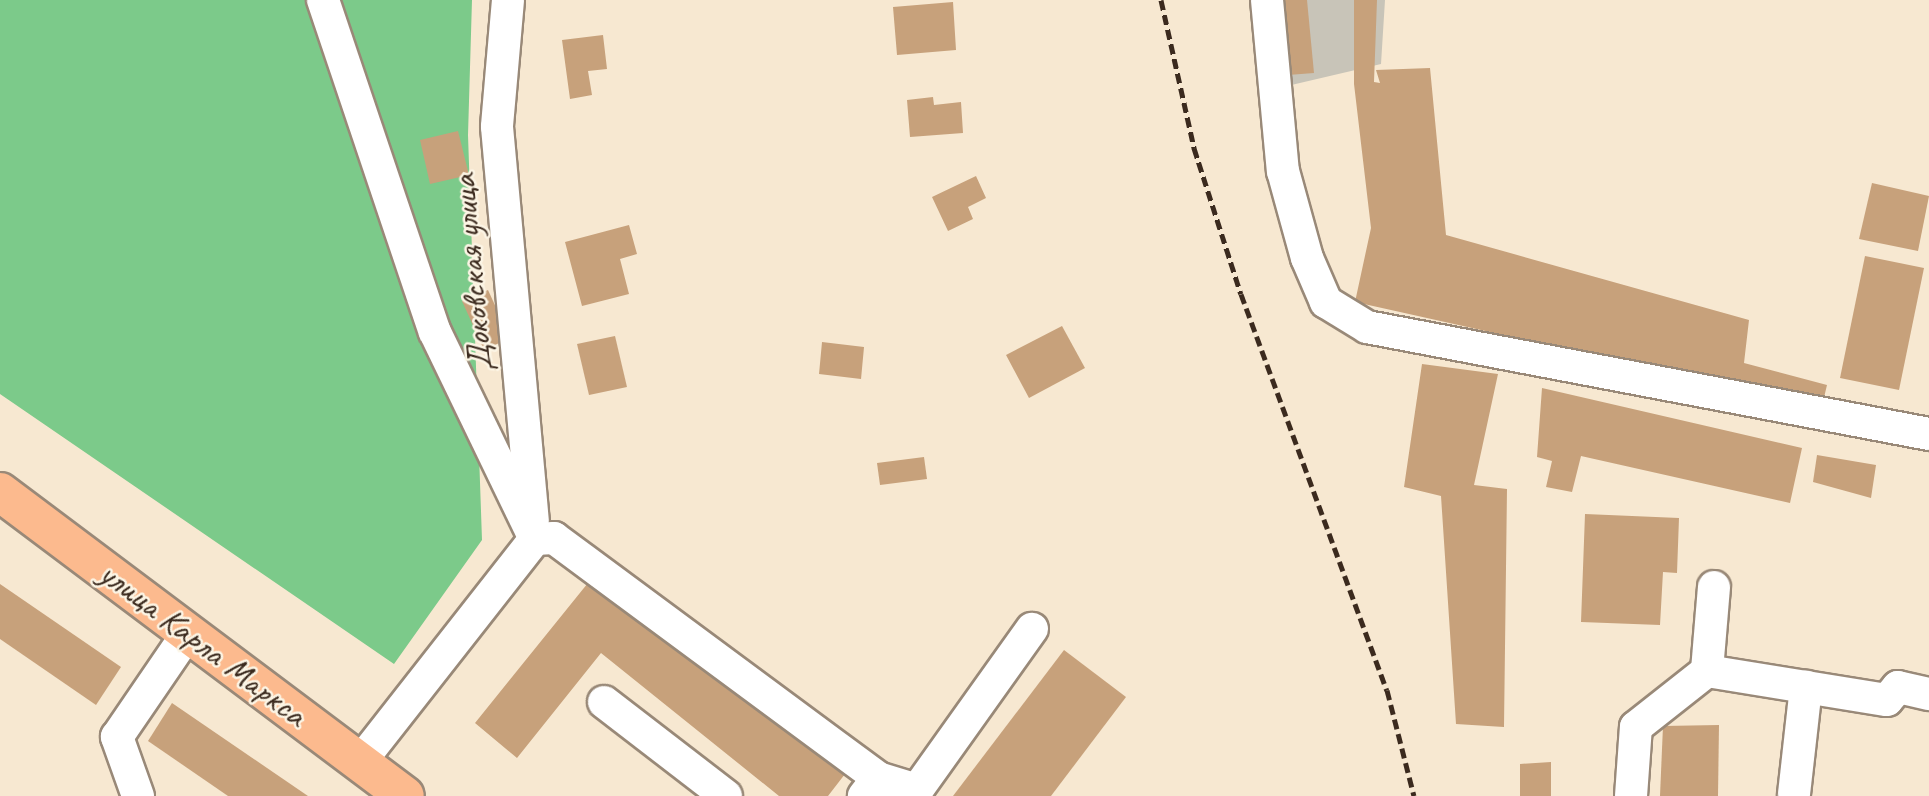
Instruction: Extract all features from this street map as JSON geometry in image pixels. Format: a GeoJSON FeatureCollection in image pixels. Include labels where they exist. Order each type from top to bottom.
{"type":"FeatureCollection","features":[{"type":"Feature","properties":{"kind":"main road","name":"улица Карла Маркса"},"geometry":{"type":"LineString","coordinates":[[0,492],[405,796]]}},
{"type":"Feature","properties":{"kind":"street"},"geometry":{"type":"LineString","coordinates":[[323,0],[435,331],[535,539]]}},
{"type":"Feature","properties":{"kind":"street","name":"Доковская улица"},"geometry":{"type":"LineString","coordinates":[[508,0],[497,127],[535,539]]}},
{"type":"Feature","properties":{"kind":"street"},"geometry":{"type":"LineString","coordinates":[[1267,0],[1283,172],[1307,258],[1326,302],[1367,327],[1927,424]]}},
{"type":"Feature","properties":{"kind":"street"},"geometry":{"type":"LineString","coordinates":[[360,762],[535,539],[554,538],[871,787],[917,790],[1032,629]]}},
{"type":"Feature","properties":{"kind":"street"},"geometry":{"type":"LineString","coordinates":[[1631,796],[1636,727],[1707,671],[1714,587]]}},
{"type":"Feature","properties":{"kind":"street"},"geometry":{"type":"LineString","coordinates":[[138,796],[117,737],[188,633]]}},
{"type":"Feature","properties":{"kind":"street"},"geometry":{"type":"LineString","coordinates":[[1707,671],[1887,700],[1898,687],[1929,694]]}},
{"type":"Feature","properties":{"kind":"street"},"geometry":{"type":"LineString","coordinates":[[1794,794],[1806,687]]}},
{"type":"Feature","properties":{"kind":"street"},"geometry":{"type":"LineString","coordinates":[[604,702],[726,796]]}},
{"type":"Feature","properties":{"kind":"shaded area"},"geometry":{"type":"Polygon","coordinates":[[[1258,0],[1385,0],[1381,64],[1261,92],[1258,0]]]}},
{"type":"Feature","properties":{"kind":"green space"},"geometry":{"type":"Polygon","coordinates":[[[0,0],[472,0],[468,135],[482,540],[394,664],[0,394],[0,0]]]}},
{"type":"Feature","properties":{"kind":"building"},"geometry":{"type":"Polygon","coordinates":[[[1281,0],[1307,0],[1314,73],[1288,75],[1281,0]]]}},
{"type":"Feature","properties":{"kind":"building"},"geometry":{"type":"Polygon","coordinates":[[[1354,0],[1377,0],[1374,82],[1380,83],[1376,70],[1430,68],[1446,235],[1749,320],[1744,363],[1827,385],[1822,406],[1355,302],[1371,228],[1354,84],[1354,0]]]}},
{"type":"Feature","properties":{"kind":"building"},"geometry":{"type":"Polygon","coordinates":[[[953,2],[956,50],[897,55],[893,7],[953,2]]]}},
{"type":"Feature","properties":{"kind":"building"},"geometry":{"type":"Polygon","coordinates":[[[603,35],[607,69],[588,71],[592,95],[570,99],[562,40],[603,35]]]}},
{"type":"Feature","properties":{"kind":"building"},"geometry":{"type":"Polygon","coordinates":[[[933,97],[934,105],[961,102],[963,133],[910,137],[907,100],[933,97]]]}},
{"type":"Feature","properties":{"kind":"building"},"geometry":{"type":"Polygon","coordinates":[[[458,131],[469,175],[430,184],[420,140],[458,131]]]}},
{"type":"Feature","properties":{"kind":"building"},"geometry":{"type":"Polygon","coordinates":[[[976,176],[986,198],[968,207],[973,219],[948,231],[932,197],[976,176]]]}},
{"type":"Feature","properties":{"kind":"building"},"geometry":{"type":"Polygon","coordinates":[[[1872,183],[1929,196],[1918,251],[1859,239],[1872,183]]]}},
{"type":"Feature","properties":{"kind":"building"},"geometry":{"type":"Polygon","coordinates":[[[629,225],[637,254],[620,259],[629,294],[582,306],[565,242],[629,225]]]}},
{"type":"Feature","properties":{"kind":"building"},"geometry":{"type":"Polygon","coordinates":[[[1865,256],[1924,268],[1899,390],[1840,378],[1865,256]]]}},
{"type":"Feature","properties":{"kind":"building"},"geometry":{"type":"Polygon","coordinates":[[[488,290],[510,338],[484,350],[462,301],[488,290]]]}},
{"type":"Feature","properties":{"kind":"building"},"geometry":{"type":"Polygon","coordinates":[[[1062,326],[1085,368],[1029,398],[1006,355],[1062,326]]]}},
{"type":"Feature","properties":{"kind":"building"},"geometry":{"type":"Polygon","coordinates":[[[615,336],[627,387],[589,395],[577,344],[615,336]]]}},
{"type":"Feature","properties":{"kind":"building"},"geometry":{"type":"Polygon","coordinates":[[[822,342],[864,347],[861,379],[819,374],[822,342]]]}},
{"type":"Feature","properties":{"kind":"building"},"geometry":{"type":"Polygon","coordinates":[[[1422,364],[1498,374],[1474,485],[1507,489],[1504,727],[1456,724],[1441,496],[1404,487],[1422,364]]]}},
{"type":"Feature","properties":{"kind":"building"},"geometry":{"type":"Polygon","coordinates":[[[1542,388],[1802,448],[1790,503],[1581,456],[1572,492],[1546,487],[1552,461],[1537,457],[1542,388]]]}},
{"type":"Feature","properties":{"kind":"building"},"geometry":{"type":"Polygon","coordinates":[[[1817,455],[1876,465],[1871,498],[1813,482],[1817,455]]]}},
{"type":"Feature","properties":{"kind":"building"},"geometry":{"type":"Polygon","coordinates":[[[924,457],[927,479],[880,485],[877,463],[924,457]]]}},
{"type":"Feature","properties":{"kind":"building"},"geometry":{"type":"Polygon","coordinates":[[[1585,514],[1679,518],[1677,573],[1663,572],[1660,625],[1581,622],[1585,514]]]}},
{"type":"Feature","properties":{"kind":"building"},"geometry":{"type":"Polygon","coordinates":[[[596,573],[845,774],[828,796],[779,796],[601,653],[517,758],[475,723],[596,573]]]}},
{"type":"Feature","properties":{"kind":"building"},"geometry":{"type":"Polygon","coordinates":[[[0,584],[121,667],[96,705],[0,639],[0,584]]]}},
{"type":"Feature","properties":{"kind":"building"},"geometry":{"type":"Polygon","coordinates":[[[1064,650],[1126,697],[1051,796],[953,796],[1064,650]]]}},
{"type":"Feature","properties":{"kind":"building"},"geometry":{"type":"Polygon","coordinates":[[[172,703],[308,796],[228,796],[148,741],[172,703]]]}},
{"type":"Feature","properties":{"kind":"building"},"geometry":{"type":"Polygon","coordinates":[[[1719,725],[1718,796],[1660,796],[1663,726],[1719,725]]]}},
{"type":"Feature","properties":{"kind":"building"},"geometry":{"type":"Polygon","coordinates":[[[1551,762],[1551,796],[1520,796],[1520,764],[1551,762]]]}},
{"type":"Feature","properties":{"kind":"railway"},"geometry":{"type":"LineString","coordinates":[[1161,0],[1194,148],[1241,294],[1387,690],[1414,796]]}}]}
